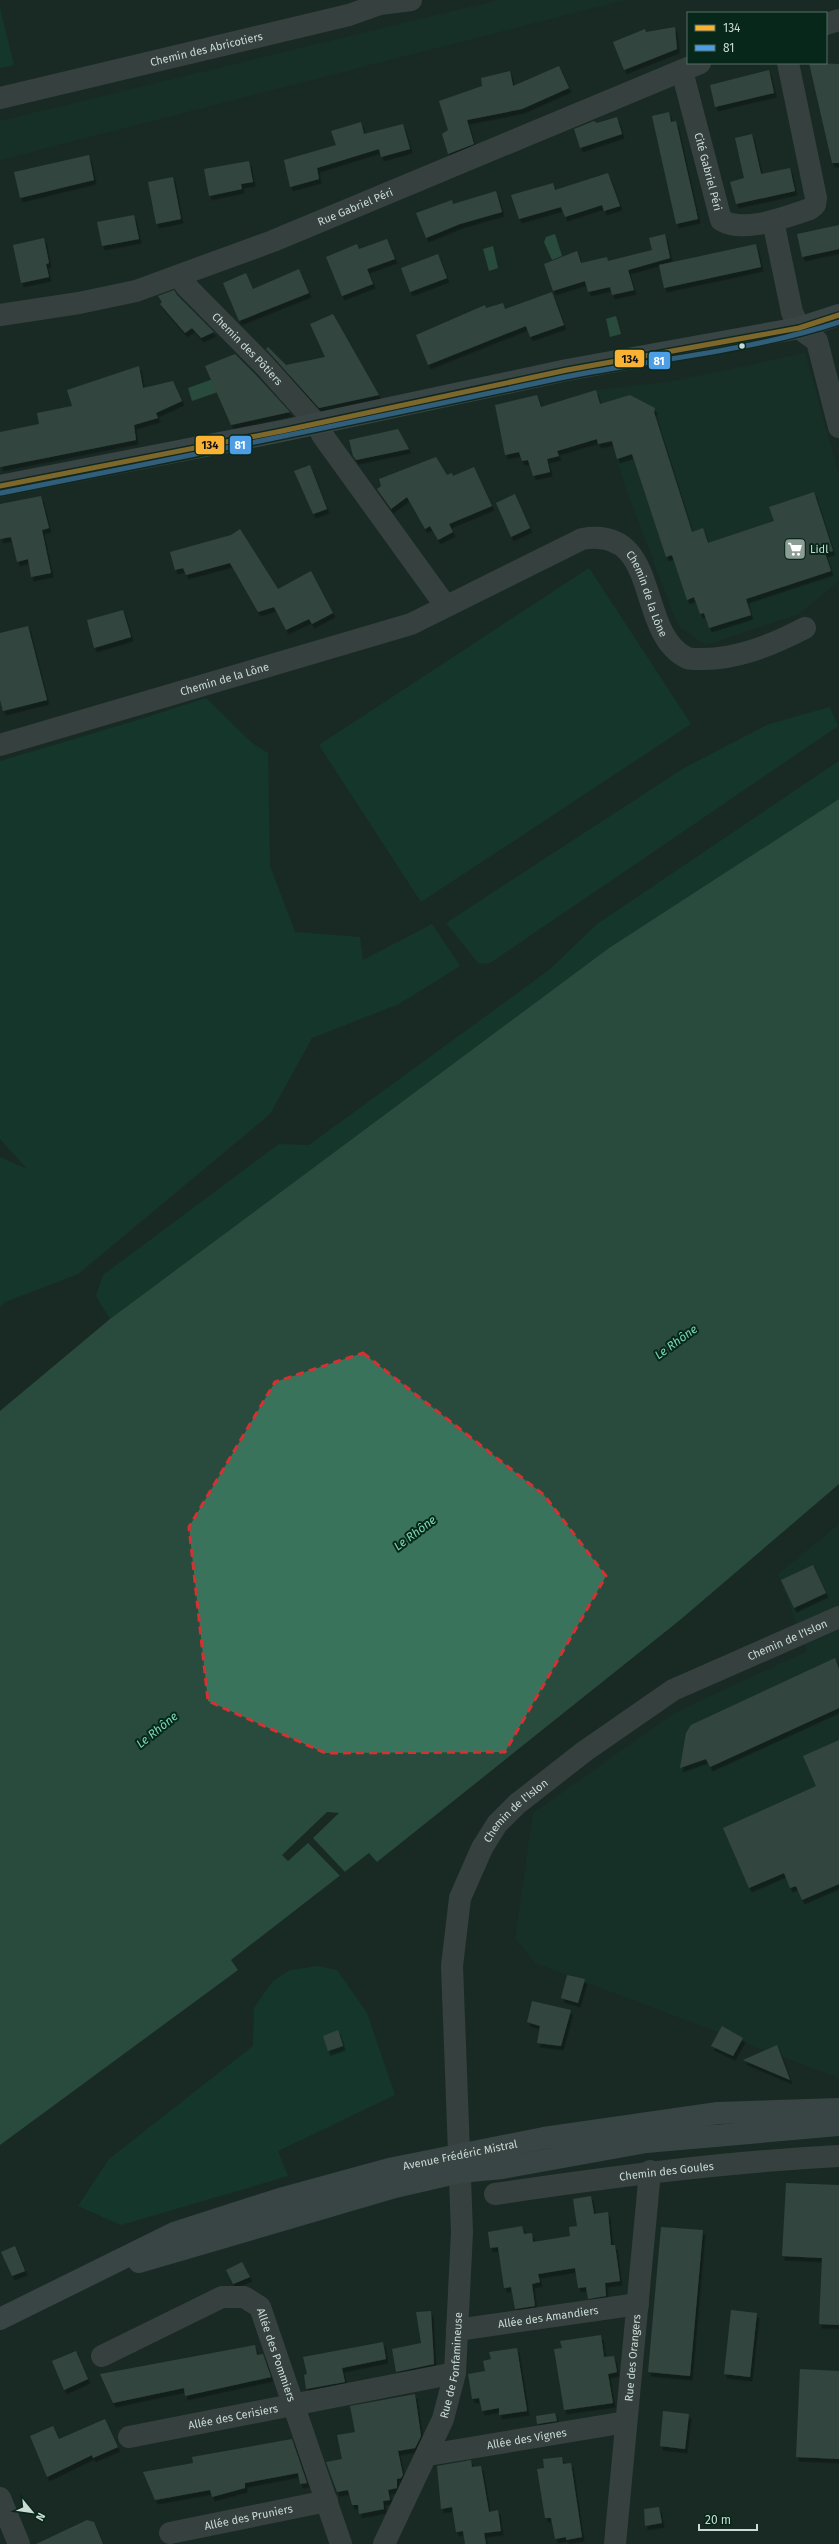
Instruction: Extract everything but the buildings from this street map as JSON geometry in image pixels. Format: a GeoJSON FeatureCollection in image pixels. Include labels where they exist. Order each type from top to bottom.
{"type":"FeatureCollection","features":[{"type":"Feature","properties":{"kind":"main road"},"geometry":{"type":"LineString","coordinates":[[0,486],[316,423],[567,370],[799,328],[839,315]]}},
{"type":"Feature","properties":{"kind":"main road","name":"Avenue Frédéric Mistral"},"geometry":{"type":"LineString","coordinates":[[0,2319],[99,2272],[190,2248],[395,2188],[460,2163],[479,2152],[544,2138],[718,2113],[839,2109]]}},
{"type":"Feature","properties":{"kind":"main road","name":"Avenue Frédéric Mistral"},"geometry":{"type":"LineString","coordinates":[[460,2163],[502,2168],[646,2142],[839,2125]]}},
{"type":"Feature","properties":{"kind":"street","name":"Chemin des Abricotiers"},"geometry":{"type":"LineString","coordinates":[[0,98],[349,15],[380,4],[411,0]]}},
{"type":"Feature","properties":{"kind":"street"},"geometry":{"type":"LineString","coordinates":[[827,24],[839,20]]}},
{"type":"Feature","properties":{"kind":"street","name":"Cité Gabriel Péri"},"geometry":{"type":"LineString","coordinates":[[691,67],[721,220],[729,225],[773,221],[810,209],[815,205],[816,198],[788,64]]}},
{"type":"Feature","properties":{"kind":"street","name":"Rue Gabriel Péri"},"geometry":{"type":"LineString","coordinates":[[0,315],[79,303],[136,291],[179,276],[273,241],[691,67]]}},
{"type":"Feature","properties":{"kind":"street"},"geometry":{"type":"LineString","coordinates":[[773,221],[792,312],[799,328],[817,342],[839,427]]}},
{"type":"Feature","properties":{"kind":"street","name":"Chemin des Pôtiers"},"geometry":{"type":"LineString","coordinates":[[179,276],[186,286],[265,366],[316,423]]}},
{"type":"Feature","properties":{"kind":"street"},"geometry":{"type":"LineString","coordinates":[[316,423],[323,436],[445,606]]}},
{"type":"Feature","properties":{"kind":"street","name":"Chemin de la Lône"},"geometry":{"type":"LineString","coordinates":[[0,745],[411,624],[582,539],[598,536],[614,541],[628,550],[638,565],[664,639],[687,658],[720,660],[758,648],[805,628]]}},
{"type":"Feature","properties":{"kind":"street","name":"Chemin de l'Islon"},"geometry":{"type":"LineString","coordinates":[[460,2163],[452,1966],[455,1922],[460,1898],[471,1871],[482,1848],[497,1824],[517,1804],[585,1751],[673,1690],[839,1617]]}},
{"type":"Feature","properties":{"kind":"street","name":"Chemin des Goules"},"geometry":{"type":"LineString","coordinates":[[495,2194],[650,2171],[755,2160],[839,2156]]}},
{"type":"Feature","properties":{"kind":"street","name":"Rue de Fonfamineuse"},"geometry":{"type":"LineString","coordinates":[[388,2542],[443,2419],[455,2373],[462,2232],[460,2163]]}},
{"type":"Feature","properties":{"kind":"street","name":"Rue des Orangers"},"geometry":{"type":"LineString","coordinates":[[615,2544],[650,2171]]}},
{"type":"Feature","properties":{"kind":"street","name":"Allée des Pommiers"},"geometry":{"type":"LineString","coordinates":[[102,2356],[222,2297],[244,2297],[260,2307],[341,2544]]}},
{"type":"Feature","properties":{"kind":"street","name":"Allée des Amandiers"},"geometry":{"type":"LineString","coordinates":[[458,2330],[638,2304]]}},
{"type":"Feature","properties":{"kind":"street","name":"Allée des Cerisiers"},"geometry":{"type":"LineString","coordinates":[[129,2437],[455,2373]]}},
{"type":"Feature","properties":{"kind":"street","name":"Allée des Vignes"},"geometry":{"type":"LineString","coordinates":[[428,2455],[626,2422]]}},
{"type":"Feature","properties":{"kind":"street"},"geometry":{"type":"LineString","coordinates":[[0,2498],[19,2544]]}},
{"type":"Feature","properties":{"kind":"street","name":"Allée des Pruniers"},"geometry":{"type":"LineString","coordinates":[[170,2533],[327,2501]]}},
{"type":"Feature","properties":{"kind":"highlighted area"},"geometry":{"type":"Polygon","coordinates":[[[363,1353],[544,1495],[606,1576],[505,1752],[325,1753],[208,1701],[189,1527],[275,1382],[363,1353]]]}},
{"type":"Feature","properties":{"kind":"shaded area"},"geometry":{"type":"Polygon","coordinates":[[[498,0],[624,0],[0,160],[0,121],[498,0]]]}},
{"type":"Feature","properties":{"kind":"shaded area"},"geometry":{"type":"Polygon","coordinates":[[[0,8],[14,65],[0,68],[0,8]]]}},
{"type":"Feature","properties":{"kind":"shaded area"},"geometry":{"type":"Polygon","coordinates":[[[805,353],[839,475],[839,581],[799,614],[706,645],[678,626],[625,486],[596,390],[673,381],[805,353]]]}},
{"type":"Feature","properties":{"kind":"shaded area"},"geometry":{"type":"Polygon","coordinates":[[[589,568],[691,724],[421,902],[319,745],[589,568]]]}},
{"type":"Feature","properties":{"kind":"shaded area"},"geometry":{"type":"Polygon","coordinates":[[[206,698],[252,743],[268,753],[270,866],[295,932],[360,937],[363,960],[432,924],[460,966],[399,1004],[312,1038],[270,1114],[78,1274],[5,1302],[0,1307],[0,1157],[27,1169],[0,1139],[0,761],[206,698]]]}},
{"type":"Feature","properties":{"kind":"shaded area"},"geometry":{"type":"Polygon","coordinates":[[[830,707],[838,726],[490,963],[479,964],[446,923],[684,768],[769,724],[830,707]]]}},
{"type":"Feature","properties":{"kind":"shaded area"},"geometry":{"type":"Polygon","coordinates":[[[839,761],[839,799],[609,948],[110,1319],[96,1296],[103,1275],[279,1144],[309,1145],[549,970],[597,924],[839,761]]]}},
{"type":"Feature","properties":{"kind":"shaded area"},"geometry":{"type":"Polygon","coordinates":[[[839,1524],[839,2078],[535,1963],[515,1938],[533,1813],[674,1713],[807,1651],[778,1574],[839,1524]]]}},
{"type":"Feature","properties":{"kind":"shaded area"},"geometry":{"type":"Polygon","coordinates":[[[318,1966],[337,1970],[367,2013],[395,2095],[278,2151],[288,2176],[121,2225],[78,2206],[109,2159],[253,2046],[254,2008],[272,1982],[290,1970],[318,1966]]]}},
{"type":"Feature","properties":{"kind":"water"},"geometry":{"type":"Polygon","coordinates":[[[555,234],[562,256],[552,260],[544,242],[546,237],[555,234]]]}},
{"type":"Feature","properties":{"kind":"water"},"geometry":{"type":"Polygon","coordinates":[[[493,246],[498,268],[489,271],[483,249],[493,246]]]}},
{"type":"Feature","properties":{"kind":"water"},"geometry":{"type":"Polygon","coordinates":[[[616,316],[621,334],[610,337],[606,319],[616,316]]]}},
{"type":"Feature","properties":{"kind":"water"},"geometry":{"type":"Polygon","coordinates":[[[213,379],[218,392],[192,401],[188,388],[213,379]]]}},
{"type":"Feature","properties":{"kind":"water","name":"Le Rhône"},"geometry":{"type":"Polygon","coordinates":[[[839,799],[839,1484],[680,1620],[377,1862],[369,1853],[231,1960],[238,1970],[0,2145],[0,1411],[110,1319],[609,948],[839,799]]]}},
{"type":"Feature","properties":{"kind":"pier"},"geometry":{"type":"Polygon","coordinates":[[[327,1812],[339,1813],[313,1838],[346,1873],[341,1877],[308,1843],[288,1861],[282,1855],[327,1812]]]}},
{"type":"Feature","properties":{"kind":"transit line","name":"134"},"geometry":{"type":"LineString","coordinates":[[0,486],[282,431],[567,370],[799,328],[839,315]]}},
{"type":"Feature","properties":{"kind":"transit line","name":"81"},"geometry":{"type":"LineString","coordinates":[[1,493],[565,377],[738,347],[806,332],[839,322]]}},
{"type":"Feature","properties":{"kind":"place","name":"Lidl"},"geometry":{"type":"Point","coordinates":[795,549]}}]}
